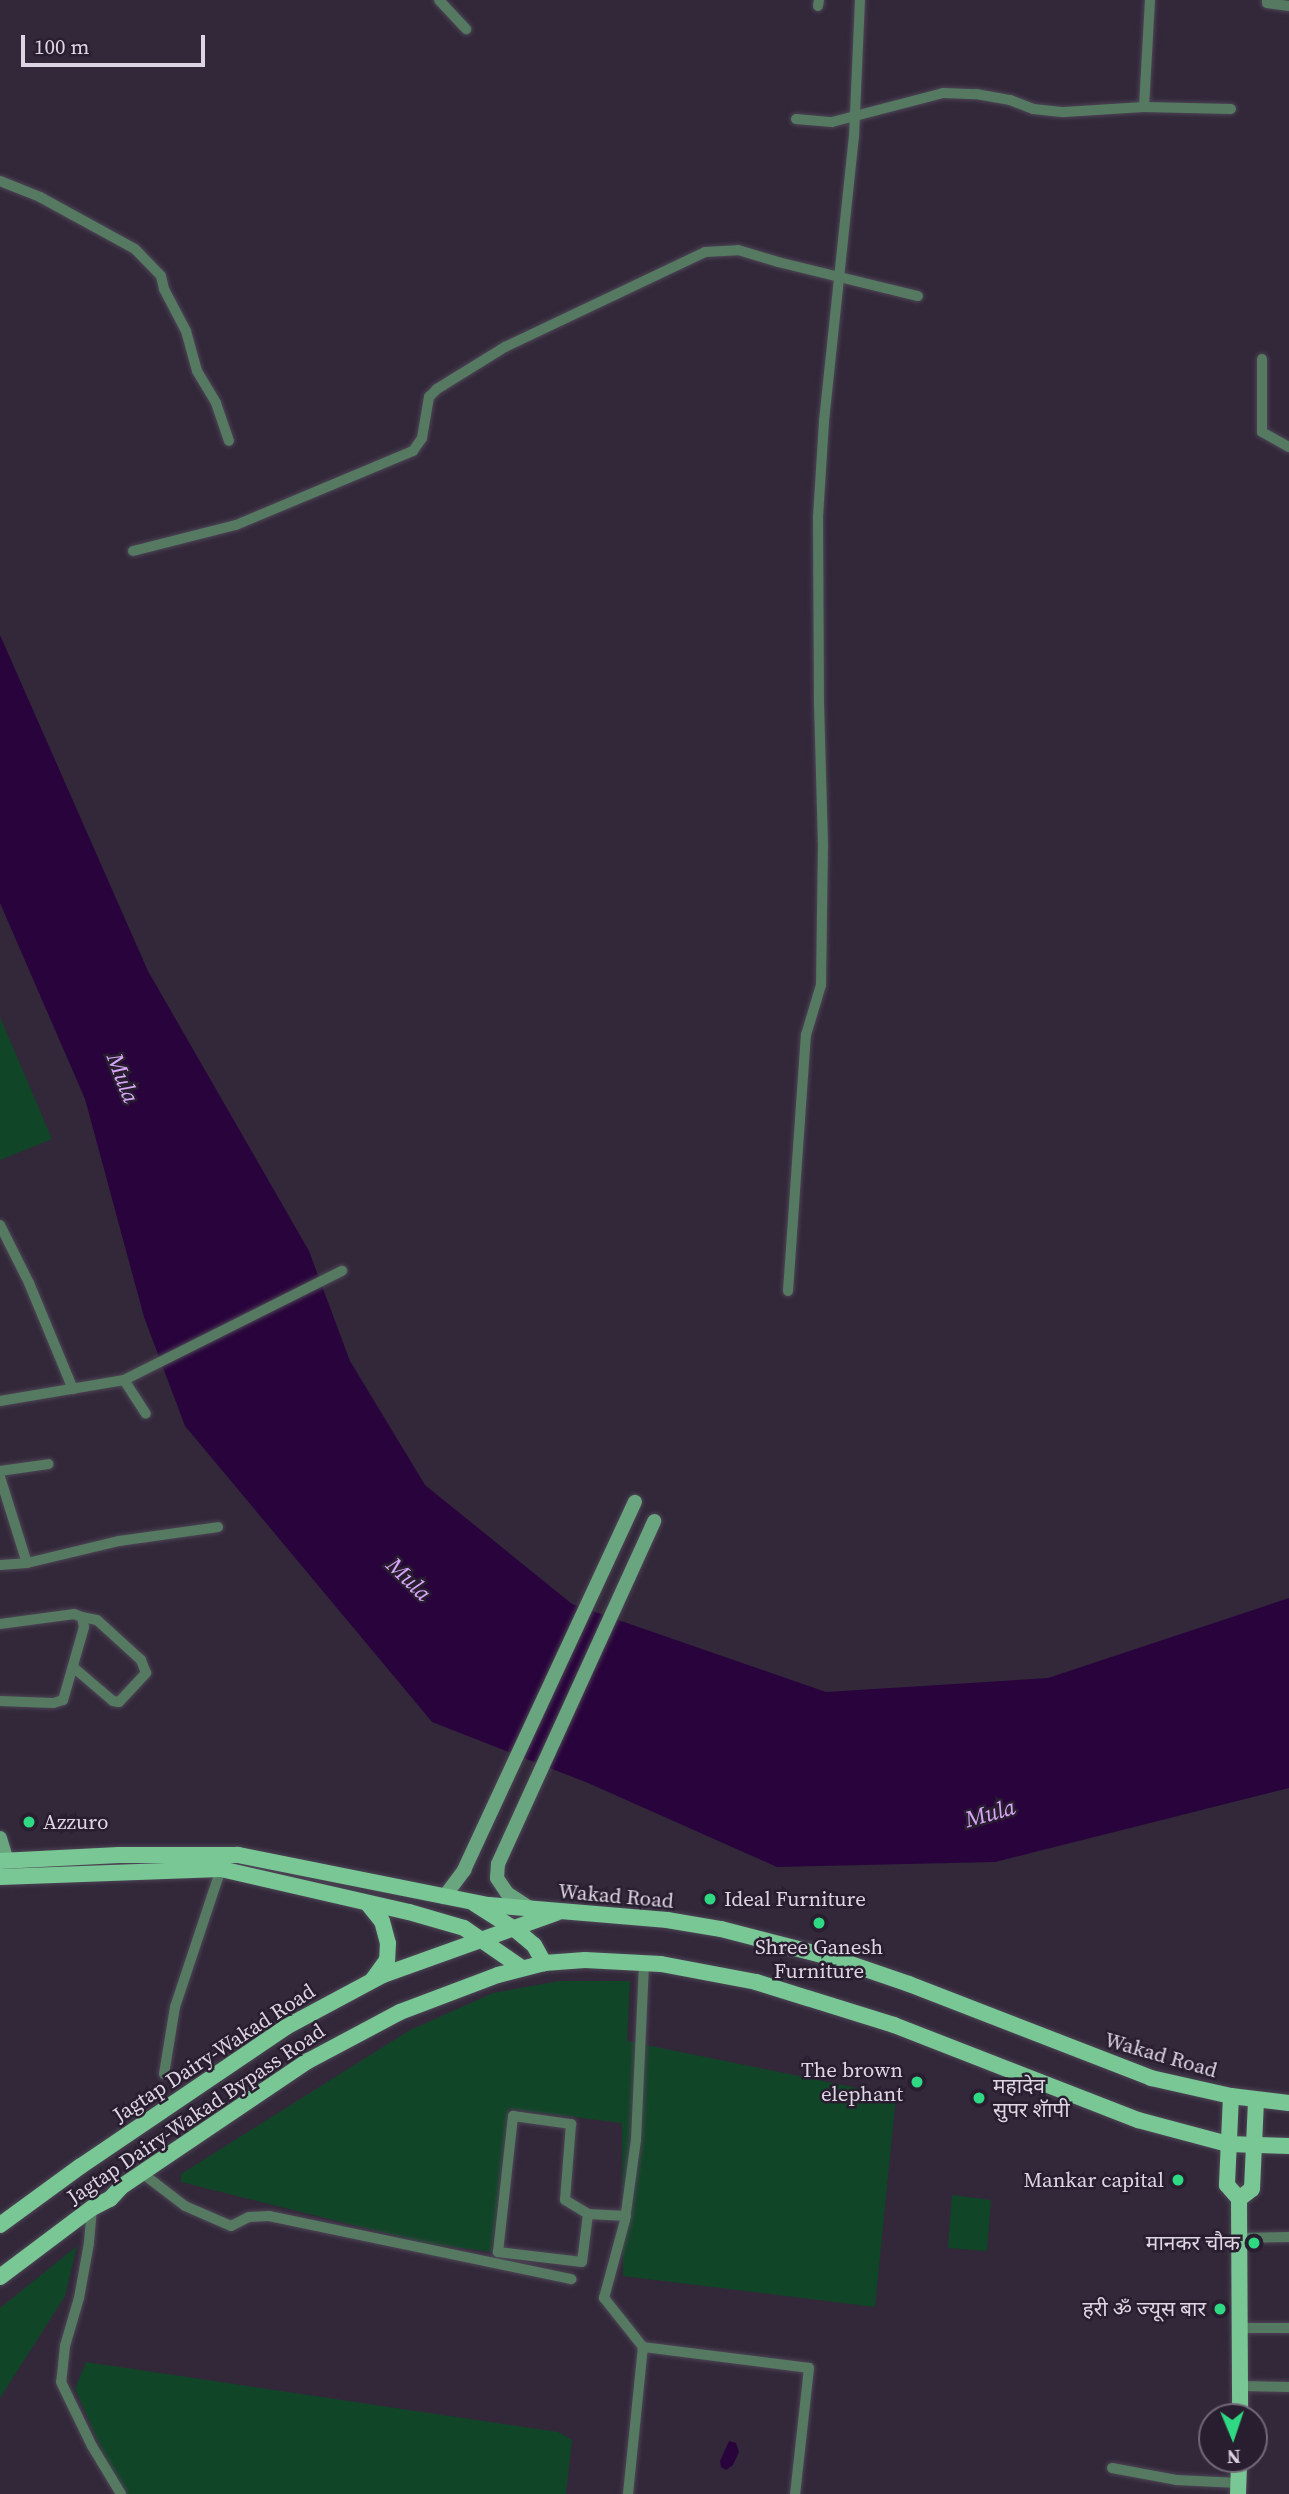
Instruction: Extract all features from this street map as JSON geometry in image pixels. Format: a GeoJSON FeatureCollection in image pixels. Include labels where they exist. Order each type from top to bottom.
{"type":"FeatureCollection","features":[{"type":"Feature","properties":{"kind":"main road"},"geometry":{"type":"LineString","coordinates":[[444,1897],[464,1870],[635,1502]]}},
{"type":"Feature","properties":{"kind":"main road"},"geometry":{"type":"LineString","coordinates":[[531,1909],[507,1893],[497,1878],[498,1864],[654,1521]]}},
{"type":"Feature","properties":{"kind":"main road"},"geometry":{"type":"LineString","coordinates":[[0,1838],[4,1869],[221,1869],[410,1912],[464,1928],[522,1968]]}},
{"type":"Feature","properties":{"kind":"main road","name":"Wakad Road"},"geometry":{"type":"LineString","coordinates":[[4,1869],[239,1854],[472,1902],[667,1920],[780,1943],[909,1984],[1151,2078],[1256,2101],[1289,2103]]}},
{"type":"Feature","properties":{"kind":"main road"},"geometry":{"type":"LineString","coordinates":[[472,1902],[534,1945],[544,1963],[585,1960],[645,1963],[735,1977],[820,2000],[894,2025],[1138,2120],[1228,2144],[1289,2146]]}},
{"type":"Feature","properties":{"kind":"main road"},"geometry":{"type":"LineString","coordinates":[[368,1904],[382,1922],[388,1943],[387,1960],[372,1981]]}},
{"type":"Feature","properties":{"kind":"main road","name":"Jagtap Dairy-Wakad Road"},"geometry":{"type":"LineString","coordinates":[[0,2225],[286,2026],[372,1981],[559,1912]]}},
{"type":"Feature","properties":{"kind":"main road","name":"Jagtap Dairy-Wakad Bypass Road"},"geometry":{"type":"LineString","coordinates":[[0,2277],[92,2208],[110,2199],[142,2174],[308,2061],[400,2012],[522,1968],[544,1963]]}},
{"type":"Feature","properties":{"kind":"main road"},"geometry":{"type":"LineString","coordinates":[[1231,2096],[1227,2185],[1239,2199],[1240,2403]]}},
{"type":"Feature","properties":{"kind":"main road"},"geometry":{"type":"LineString","coordinates":[[1239,2199],[1252,2189],[1256,2101]]}},
{"type":"Feature","properties":{"kind":"street"},"geometry":{"type":"LineString","coordinates":[[439,0],[466,29]]}},
{"type":"Feature","properties":{"kind":"street"},"geometry":{"type":"LineString","coordinates":[[788,1291],[806,1035],[821,985],[823,846],[818,694],[818,517],[838,275],[855,118],[860,0]]}},
{"type":"Feature","properties":{"kind":"street"},"geometry":{"type":"LineString","coordinates":[[1144,107],[1150,0]]}},
{"type":"Feature","properties":{"kind":"street"},"geometry":{"type":"LineString","coordinates":[[1267,0],[1267,3],[1289,6]]}},
{"type":"Feature","properties":{"kind":"street"},"geometry":{"type":"LineString","coordinates":[[796,119],[832,122],[855,118],[916,98],[943,93],[976,93],[1010,100],[1033,109],[1064,112],[1144,107],[1231,108]]}},
{"type":"Feature","properties":{"kind":"street"},"geometry":{"type":"LineString","coordinates":[[0,181],[40,197],[135,249],[161,276],[164,289],[186,331],[197,371],[216,403],[229,441]]}},
{"type":"Feature","properties":{"kind":"street"},"geometry":{"type":"LineString","coordinates":[[133,551],[236,524],[413,451],[422,438],[429,397],[437,389],[505,347],[705,252],[738,250],[918,296]]}},
{"type":"Feature","properties":{"kind":"street"},"geometry":{"type":"LineString","coordinates":[[1262,359],[1262,432],[1289,447]]}},
{"type":"Feature","properties":{"kind":"street"},"geometry":{"type":"LineString","coordinates":[[0,1225],[29,1283],[73,1389]]}},
{"type":"Feature","properties":{"kind":"street"},"geometry":{"type":"LineString","coordinates":[[0,1401],[124,1380],[342,1271]]}},
{"type":"Feature","properties":{"kind":"street"},"geometry":{"type":"LineString","coordinates":[[124,1380],[146,1414]]}},
{"type":"Feature","properties":{"kind":"street"},"geometry":{"type":"LineString","coordinates":[[0,1471],[48,1464]]}},
{"type":"Feature","properties":{"kind":"street"},"geometry":{"type":"LineString","coordinates":[[0,1477],[27,1563]]}},
{"type":"Feature","properties":{"kind":"street"},"geometry":{"type":"LineString","coordinates":[[0,1565],[27,1563],[119,1541],[218,1527]]}},
{"type":"Feature","properties":{"kind":"street"},"geometry":{"type":"LineString","coordinates":[[0,1624],[74,1614],[97,1620],[141,1660],[146,1674],[119,1702],[113,1701],[73,1667]]}},
{"type":"Feature","properties":{"kind":"street"},"geometry":{"type":"LineString","coordinates":[[0,1701],[53,1703],[63,1700],[84,1627],[82,1617]]}},
{"type":"Feature","properties":{"kind":"street"},"geometry":{"type":"LineString","coordinates":[[164,2074],[175,2007],[221,1869]]}},
{"type":"Feature","properties":{"kind":"street"},"geometry":{"type":"LineString","coordinates":[[645,1963],[636,2140],[626,2216],[604,2298],[643,2347],[809,2368],[795,2494]]}},
{"type":"Feature","properties":{"kind":"street"},"geometry":{"type":"LineString","coordinates":[[588,2214],[582,2262],[499,2252],[513,2116],[571,2124],[565,2200],[588,2214],[626,2216]]}},
{"type":"Feature","properties":{"kind":"street"},"geometry":{"type":"LineString","coordinates":[[142,2174],[184,2206],[231,2226],[249,2217],[270,2216],[571,2279]]}},
{"type":"Feature","properties":{"kind":"street"},"geometry":{"type":"LineString","coordinates":[[92,2208],[85,2265],[65,2346],[61,2382],[92,2446],[121,2494]]}},
{"type":"Feature","properties":{"kind":"street"},"geometry":{"type":"LineString","coordinates":[[1240,2238],[1289,2237]]}},
{"type":"Feature","properties":{"kind":"street"},"geometry":{"type":"LineString","coordinates":[[1240,2328],[1289,2328]]}},
{"type":"Feature","properties":{"kind":"street"},"geometry":{"type":"LineString","coordinates":[[628,2494],[643,2347]]}},
{"type":"Feature","properties":{"kind":"street"},"geometry":{"type":"LineString","coordinates":[[1241,2386],[1289,2387]]}},
{"type":"Feature","properties":{"kind":"street"},"geometry":{"type":"LineString","coordinates":[[1112,2468],[1238,2488]]}},
{"type":"Feature","properties":{"kind":"green space"},"geometry":{"type":"Polygon","coordinates":[[[0,1017],[52,1139],[0,1160],[0,1017]]]}},
{"type":"Feature","properties":{"kind":"green space"},"geometry":{"type":"Polygon","coordinates":[[[559,1981],[630,1981],[627,2041],[896,2096],[875,2307],[623,2276],[622,2123],[509,2109],[492,2252],[429,2244],[181,2182],[181,2174],[410,2030],[493,1993],[559,1981]]]}},
{"type":"Feature","properties":{"kind":"green space"},"geometry":{"type":"Polygon","coordinates":[[[952,2195],[991,2200],[987,2251],[948,2248],[952,2195]]]}},
{"type":"Feature","properties":{"kind":"green space"},"geometry":{"type":"Polygon","coordinates":[[[77,2246],[65,2296],[0,2398],[0,2308],[77,2246]]]}},
{"type":"Feature","properties":{"kind":"green space"},"geometry":{"type":"Polygon","coordinates":[[[86,2362],[558,2432],[572,2440],[566,2494],[121,2494],[75,2389],[86,2362]]]}},
{"type":"Feature","properties":{"kind":"water","name":"Mula"},"geometry":{"type":"Polygon","coordinates":[[[0,635],[148,971],[309,1251],[350,1361],[425,1485],[572,1604],[826,1692],[1048,1678],[1289,1598],[1289,1788],[995,1862],[777,1867],[588,1783],[432,1722],[185,1426],[144,1317],[85,1099],[0,903],[0,635]]]}},
{"type":"Feature","properties":{"kind":"water"},"geometry":{"type":"Polygon","coordinates":[[[729,2441],[736,2443],[739,2452],[733,2465],[726,2470],[721,2467],[720,2461],[729,2441]]]}},
{"type":"Feature","properties":{"kind":"place","name":"Azzuro"},"geometry":{"type":"Point","coordinates":[29,1822]}},
{"type":"Feature","properties":{"kind":"place","name":"Ideal Furniture"},"geometry":{"type":"Point","coordinates":[710,1899]}},
{"type":"Feature","properties":{"kind":"place","name":"Shree Ganesh Furniture"},"geometry":{"type":"Point","coordinates":[819,1923]}},
{"type":"Feature","properties":{"kind":"place","name":"The brown elephant"},"geometry":{"type":"Point","coordinates":[917,2082]}},
{"type":"Feature","properties":{"kind":"place","name":"महादेव सुपर शॅापी"},"geometry":{"type":"Point","coordinates":[979,2098]}},
{"type":"Feature","properties":{"kind":"place","name":"Mankar capital"},"geometry":{"type":"Point","coordinates":[1178,2180]}},
{"type":"Feature","properties":{"kind":"place","name":"मानकर चौक"},"geometry":{"type":"Point","coordinates":[1254,2243]}},
{"type":"Feature","properties":{"kind":"place","name":"हरी ॐ ज्यूस बार"},"geometry":{"type":"Point","coordinates":[1220,2309]}}]}
